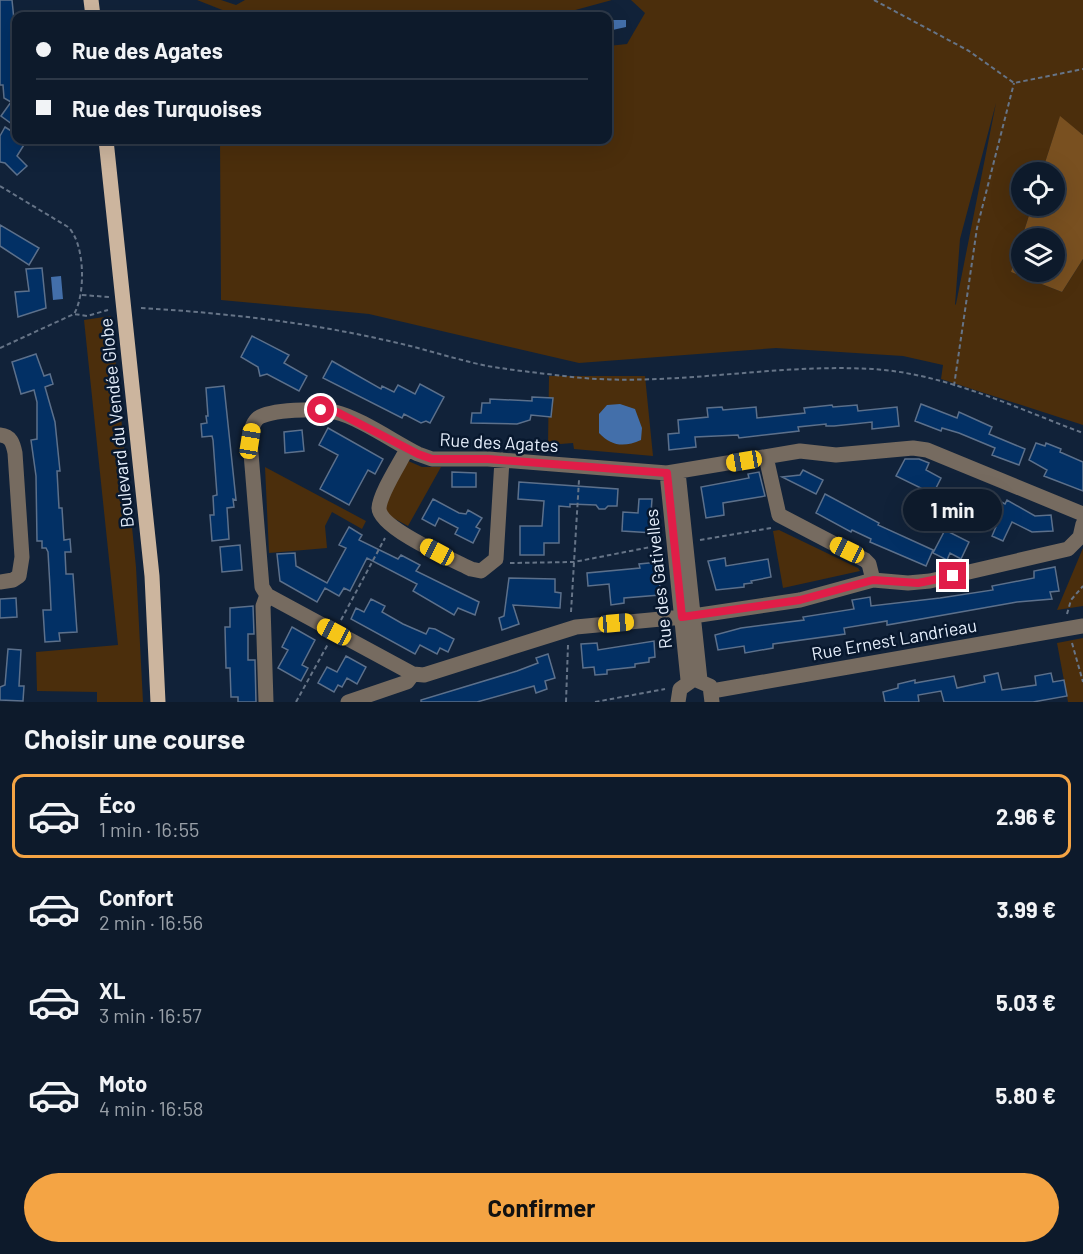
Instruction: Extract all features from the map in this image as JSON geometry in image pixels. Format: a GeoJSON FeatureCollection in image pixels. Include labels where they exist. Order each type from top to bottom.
{"type":"FeatureCollection","features":[{"type":"Feature","properties":{"kind":"main road","name":"Boulevard du Vendée Globe"},"geometry":{"type":"LineString","coordinates":[[106,144],[153,586],[158,702]]}},
{"type":"Feature","properties":{"kind":"street","name":"Rue des Agates"},"geometry":{"type":"LineString","coordinates":[[266,702],[263,606],[267,595],[262,587],[250,441],[252,428],[258,418],[270,413],[321,410],[337,412],[432,459],[501,460],[673,473],[800,451],[836,455],[920,449],[1083,514]]}},
{"type":"Feature","properties":{"kind":"street"},"geometry":{"type":"LineString","coordinates":[[0,435],[8,437],[13,442],[15,453],[22,557],[19,576],[0,582]]}},
{"type":"Feature","properties":{"kind":"street"},"geometry":{"type":"LineString","coordinates":[[408,449],[379,508],[381,516],[392,527],[471,569],[481,571],[496,559],[501,460]]}},
{"type":"Feature","properties":{"kind":"street"},"geometry":{"type":"LineString","coordinates":[[766,457],[775,506],[784,519],[866,560],[873,580]]}},
{"type":"Feature","properties":{"kind":"street","name":"Rue des Gativelles"},"geometry":{"type":"LineString","coordinates":[[673,473],[694,680]]}},
{"type":"Feature","properties":{"kind":"street"},"geometry":{"type":"LineString","coordinates":[[267,595],[413,674],[424,675],[569,628],[687,617],[800,600],[873,580],[918,583],[1068,549],[1075,544],[1083,524]]}},
{"type":"Feature","properties":{"kind":"street","name":"Rue Ernest Landrieau"},"geometry":{"type":"LineString","coordinates":[[712,697],[1083,626]]}},
{"type":"Feature","properties":{"kind":"street"},"geometry":{"type":"LineString","coordinates":[[348,702],[407,682],[413,674]]}},
{"type":"Feature","properties":{"kind":"street"},"geometry":{"type":"LineString","coordinates":[[676,702],[680,689],[694,680],[712,697]]}},
{"type":"Feature","properties":{"kind":"path"},"geometry":{"type":"LineString","coordinates":[[874,0],[969,51],[1014,83],[1083,69]]}},
{"type":"Feature","properties":{"kind":"path"},"geometry":{"type":"LineString","coordinates":[[954,386],[977,228],[1014,83]]}},
{"type":"Feature","properties":{"kind":"path"},"geometry":{"type":"LineString","coordinates":[[0,186],[76,234],[82,295],[74,314]]}},
{"type":"Feature","properties":{"kind":"path"},"geometry":{"type":"LineString","coordinates":[[82,295],[123,298]]}},
{"type":"Feature","properties":{"kind":"path"},"geometry":{"type":"LineString","coordinates":[[141,308],[224,313],[313,326],[390,341],[488,366],[566,377],[620,379],[806,367],[863,368],[917,376],[954,386],[1083,434]]}},
{"type":"Feature","properties":{"kind":"path"},"geometry":{"type":"LineString","coordinates":[[0,348],[74,314],[87,316],[108,310]]}},
{"type":"Feature","properties":{"kind":"path"},"geometry":{"type":"LineString","coordinates":[[566,702],[581,466]]}},
{"type":"Feature","properties":{"kind":"path"},"geometry":{"type":"LineString","coordinates":[[496,559],[506,563],[574,562],[775,527],[784,519]]}},
{"type":"Feature","properties":{"kind":"path"},"geometry":{"type":"LineString","coordinates":[[297,702],[392,527]]}},
{"type":"Feature","properties":{"kind":"path"},"geometry":{"type":"LineString","coordinates":[[595,702],[657,692],[671,683]]}},
{"type":"Feature","properties":{"kind":"shaded area"},"geometry":{"type":"Polygon","coordinates":[[[197,0],[221,0],[236,5],[245,0],[612,0],[568,12],[227,12],[197,0]]]}},
{"type":"Feature","properties":{"kind":"shaded area"},"geometry":{"type":"Polygon","coordinates":[[[631,0],[1083,0],[1083,135],[1060,117],[1045,162],[1011,162],[1011,216],[1029,216],[1025,228],[1011,228],[1011,282],[1036,282],[1062,292],[1083,259],[1083,425],[941,379],[943,365],[903,356],[776,348],[579,363],[369,314],[221,300],[220,144],[612,144],[612,46],[627,44],[645,13],[631,0]],[[996,103],[960,239],[955,305],[996,103]]]}},
{"type":"Feature","properties":{"kind":"shaded area"},"geometry":{"type":"Polygon","coordinates":[[[1060,116],[1083,135],[1083,259],[1062,292],[1036,282],[1065,282],[1065,228],[1025,228],[1029,216],[1065,216],[1065,162],[1045,162],[1060,116]]]}},
{"type":"Feature","properties":{"kind":"shaded area"},"geometry":{"type":"Polygon","coordinates":[[[111,316],[136,567],[143,702],[97,702],[97,692],[37,691],[36,652],[118,645],[84,320],[111,316]]]}},
{"type":"Feature","properties":{"kind":"shaded area"},"geometry":{"type":"Polygon","coordinates":[[[549,376],[645,376],[653,456],[574,449],[573,443],[548,445],[549,376]]]}},
{"type":"Feature","properties":{"kind":"shaded area"},"geometry":{"type":"Polygon","coordinates":[[[406,460],[422,467],[441,467],[408,526],[386,514],[384,501],[406,460]]]}},
{"type":"Feature","properties":{"kind":"shaded area"},"geometry":{"type":"Polygon","coordinates":[[[265,467],[366,521],[362,529],[332,512],[325,526],[327,548],[269,553],[265,467]]]}},
{"type":"Feature","properties":{"kind":"shaded area"},"geometry":{"type":"Polygon","coordinates":[[[779,530],[860,571],[783,588],[773,531],[779,530]]]}},
{"type":"Feature","properties":{"kind":"shaded area"},"geometry":{"type":"Polygon","coordinates":[[[1083,548],[1083,606],[1057,610],[1083,548]]]}},
{"type":"Feature","properties":{"kind":"shaded area"},"geometry":{"type":"Polygon","coordinates":[[[1083,638],[1083,702],[1068,702],[1057,643],[1083,638]]]}},
{"type":"Feature","properties":{"kind":"water"},"geometry":{"type":"Polygon","coordinates":[[[612,20],[626,20],[626,27],[612,30],[612,20]]]}},
{"type":"Feature","properties":{"kind":"water"},"geometry":{"type":"Polygon","coordinates":[[[61,276],[63,299],[53,300],[51,277],[61,276]]]}},
{"type":"Feature","properties":{"kind":"water"},"geometry":{"type":"Polygon","coordinates":[[[620,404],[635,409],[642,428],[641,440],[630,444],[619,444],[609,441],[599,433],[599,414],[607,405],[620,404]]]}},
{"type":"Feature","properties":{"kind":"building"},"geometry":{"type":"Polygon","coordinates":[[[0,0],[12,0],[12,124],[1,116],[11,102],[4,98],[3,85],[0,85],[0,0]]]}},
{"type":"Feature","properties":{"kind":"building"},"geometry":{"type":"Polygon","coordinates":[[[5,127],[12,131],[12,144],[24,144],[17,156],[27,166],[17,175],[5,163],[0,162],[0,136],[5,127]]]}},
{"type":"Feature","properties":{"kind":"building"},"geometry":{"type":"Polygon","coordinates":[[[0,225],[39,248],[29,265],[0,246],[0,225]]]}},
{"type":"Feature","properties":{"kind":"building"},"geometry":{"type":"Polygon","coordinates":[[[42,268],[46,308],[18,317],[15,292],[29,291],[26,269],[42,268]]]}},
{"type":"Feature","properties":{"kind":"building"},"geometry":{"type":"Polygon","coordinates":[[[252,336],[289,355],[284,363],[307,376],[299,391],[267,374],[260,376],[258,367],[241,357],[252,336]]]}},
{"type":"Feature","properties":{"kind":"building"},"geometry":{"type":"Polygon","coordinates":[[[36,354],[44,376],[50,374],[53,384],[45,387],[55,422],[60,471],[57,471],[59,508],[62,508],[64,540],[70,539],[71,552],[65,552],[66,574],[73,574],[77,632],[59,633],[60,641],[45,642],[43,610],[51,610],[48,552],[46,548],[42,548],[42,541],[37,541],[36,476],[31,440],[37,439],[37,402],[34,390],[21,394],[12,362],[36,354]]]}},
{"type":"Feature","properties":{"kind":"building"},"geometry":{"type":"Polygon","coordinates":[[[332,361],[381,389],[382,386],[394,392],[398,385],[415,394],[420,384],[444,397],[430,423],[426,421],[421,423],[404,414],[402,418],[323,378],[332,361]]]}},
{"type":"Feature","properties":{"kind":"building"},"geometry":{"type":"Polygon","coordinates":[[[224,386],[236,500],[233,499],[234,507],[227,508],[229,539],[212,541],[210,515],[214,515],[213,496],[217,495],[213,440],[212,436],[202,437],[201,424],[207,423],[206,416],[208,416],[206,388],[224,386]]]}},
{"type":"Feature","properties":{"kind":"building"},"geometry":{"type":"Polygon","coordinates":[[[532,397],[553,398],[551,417],[531,415],[530,420],[517,424],[471,423],[472,413],[481,413],[482,403],[490,403],[490,399],[532,401],[532,397]]]}},
{"type":"Feature","properties":{"kind":"building"},"geometry":{"type":"Polygon","coordinates":[[[921,404],[957,418],[959,412],[992,427],[989,434],[1025,449],[1019,465],[992,455],[995,448],[959,433],[942,428],[941,431],[915,421],[921,404]]]}},
{"type":"Feature","properties":{"kind":"building"},"geometry":{"type":"Polygon","coordinates":[[[832,405],[833,407],[857,405],[858,411],[897,407],[899,426],[872,429],[872,422],[834,426],[826,426],[826,424],[798,427],[799,431],[739,438],[738,435],[695,437],[696,447],[669,450],[668,434],[679,433],[678,420],[708,417],[707,408],[722,407],[723,410],[756,407],[757,418],[805,413],[804,408],[832,405]]]}},
{"type":"Feature","properties":{"kind":"building"},"geometry":{"type":"Polygon","coordinates":[[[328,428],[383,459],[375,474],[368,470],[349,505],[320,489],[338,455],[319,445],[328,428]]]}},
{"type":"Feature","properties":{"kind":"building"},"geometry":{"type":"Polygon","coordinates":[[[302,430],[304,451],[285,453],[284,432],[302,430]]]}},
{"type":"Feature","properties":{"kind":"building"},"geometry":{"type":"Polygon","coordinates":[[[1036,443],[1045,446],[1046,443],[1061,449],[1060,452],[1083,462],[1083,491],[1044,476],[1047,470],[1029,460],[1036,443]]]}},
{"type":"Feature","properties":{"kind":"building"},"geometry":{"type":"Polygon","coordinates":[[[905,459],[919,459],[929,463],[926,470],[941,478],[933,494],[896,476],[905,459]]]}},
{"type":"Feature","properties":{"kind":"building"},"geometry":{"type":"Polygon","coordinates":[[[803,470],[823,480],[816,494],[782,477],[800,475],[803,470]]]}},
{"type":"Feature","properties":{"kind":"building"},"geometry":{"type":"Polygon","coordinates":[[[452,472],[476,473],[476,487],[452,487],[452,472]]]}},
{"type":"Feature","properties":{"kind":"building"},"geometry":{"type":"Polygon","coordinates":[[[759,472],[765,496],[723,503],[724,515],[706,518],[701,487],[749,478],[748,474],[759,472]]]}},
{"type":"Feature","properties":{"kind":"building"},"geometry":{"type":"Polygon","coordinates":[[[519,482],[618,489],[617,506],[599,509],[596,505],[559,506],[559,543],[544,543],[544,555],[520,555],[520,526],[542,526],[544,501],[518,499],[519,482]]]}},
{"type":"Feature","properties":{"kind":"building"},"geometry":{"type":"Polygon","coordinates":[[[825,494],[879,523],[878,525],[933,550],[926,566],[870,542],[871,539],[852,530],[851,532],[816,513],[825,494]]]}},
{"type":"Feature","properties":{"kind":"building"},"geometry":{"type":"Polygon","coordinates":[[[990,496],[1005,504],[1007,500],[1035,516],[1051,515],[1053,531],[1032,532],[1012,522],[1003,541],[992,536],[998,522],[982,514],[990,496]]]}},
{"type":"Feature","properties":{"kind":"building"},"geometry":{"type":"Polygon","coordinates":[[[433,499],[459,513],[466,514],[468,510],[482,518],[476,527],[480,529],[473,543],[455,534],[458,528],[439,518],[435,526],[422,519],[433,499]]]}},
{"type":"Feature","properties":{"kind":"building"},"geometry":{"type":"Polygon","coordinates":[[[639,499],[652,499],[651,513],[655,513],[654,533],[622,531],[623,512],[638,513],[639,499]]]}},
{"type":"Feature","properties":{"kind":"building"},"geometry":{"type":"Polygon","coordinates":[[[349,527],[362,535],[359,540],[398,559],[401,555],[420,565],[416,571],[479,602],[475,615],[458,608],[454,615],[413,591],[417,584],[367,558],[350,591],[344,588],[339,596],[325,588],[317,602],[280,581],[277,554],[295,553],[296,566],[327,583],[346,548],[339,545],[349,527]]]}},
{"type":"Feature","properties":{"kind":"building"},"geometry":{"type":"Polygon","coordinates":[[[945,530],[969,542],[961,559],[950,553],[947,560],[933,553],[945,530]]]}},
{"type":"Feature","properties":{"kind":"building"},"geometry":{"type":"Polygon","coordinates":[[[240,545],[242,570],[222,572],[220,547],[240,545]]]}},
{"type":"Feature","properties":{"kind":"building"},"geometry":{"type":"Polygon","coordinates":[[[725,558],[726,566],[768,559],[771,577],[751,581],[752,583],[744,584],[744,587],[716,590],[708,561],[725,558]]]}},
{"type":"Feature","properties":{"kind":"building"},"geometry":{"type":"Polygon","coordinates":[[[659,562],[660,595],[624,598],[624,603],[611,605],[609,584],[588,586],[587,573],[640,568],[639,564],[659,562]]]}},
{"type":"Feature","properties":{"kind":"building"},"geometry":{"type":"Polygon","coordinates":[[[1055,567],[1059,591],[1050,592],[1052,599],[1017,602],[887,625],[887,621],[844,628],[845,634],[773,644],[773,648],[745,653],[744,646],[718,650],[715,635],[741,628],[804,620],[803,617],[854,609],[852,600],[870,597],[871,606],[993,590],[992,586],[1034,578],[1034,571],[1055,567]]]}},
{"type":"Feature","properties":{"kind":"building"},"geometry":{"type":"Polygon","coordinates":[[[509,578],[555,579],[555,592],[561,593],[560,608],[513,605],[519,624],[502,630],[499,618],[504,616],[509,578]]]}},
{"type":"Feature","properties":{"kind":"building"},"geometry":{"type":"Polygon","coordinates":[[[16,598],[17,617],[0,618],[0,599],[16,598]]]}},
{"type":"Feature","properties":{"kind":"building"},"geometry":{"type":"Polygon","coordinates":[[[371,599],[385,606],[382,612],[403,624],[426,634],[429,628],[435,629],[454,639],[448,652],[440,648],[437,654],[420,645],[415,654],[351,619],[356,608],[364,612],[371,599]]]}},
{"type":"Feature","properties":{"kind":"building"},"geometry":{"type":"Polygon","coordinates":[[[253,606],[254,634],[248,634],[248,660],[255,660],[256,702],[238,702],[238,697],[231,697],[230,668],[226,668],[225,627],[230,627],[230,608],[253,606]]]}},
{"type":"Feature","properties":{"kind":"building"},"geometry":{"type":"Polygon","coordinates":[[[292,627],[315,640],[302,665],[308,668],[301,681],[278,668],[288,650],[282,647],[292,627]]]}},
{"type":"Feature","properties":{"kind":"building"},"geometry":{"type":"Polygon","coordinates":[[[654,641],[655,657],[649,658],[649,662],[635,664],[635,667],[607,670],[607,674],[595,675],[594,667],[583,668],[581,644],[597,643],[598,650],[654,641]]]}},
{"type":"Feature","properties":{"kind":"building"},"geometry":{"type":"Polygon","coordinates":[[[8,649],[21,650],[19,686],[24,686],[23,701],[0,700],[0,687],[5,685],[8,649]]]}},
{"type":"Feature","properties":{"kind":"building"},"geometry":{"type":"Polygon","coordinates":[[[548,654],[555,678],[545,681],[547,689],[536,693],[534,686],[477,702],[421,702],[421,700],[517,671],[538,663],[536,658],[548,654]]]}},
{"type":"Feature","properties":{"kind":"building"},"geometry":{"type":"Polygon","coordinates":[[[346,656],[366,667],[357,684],[347,678],[342,687],[338,685],[334,692],[318,683],[327,667],[337,672],[346,656]]]}},
{"type":"Feature","properties":{"kind":"building"},"geometry":{"type":"Polygon","coordinates":[[[998,673],[1002,690],[1036,685],[1035,676],[1051,673],[1053,682],[1064,680],[1067,696],[1033,702],[944,702],[941,691],[918,695],[919,702],[885,702],[883,692],[898,688],[898,684],[954,676],[957,688],[985,682],[984,676],[998,673]]]}},
{"type":"Feature","properties":{"kind":"route"},"geometry":{"type":"LineString","coordinates":[[321,410],[337,412],[432,459],[488,459],[667,473],[682,617],[800,600],[873,580],[918,583],[953,576]]}}]}
